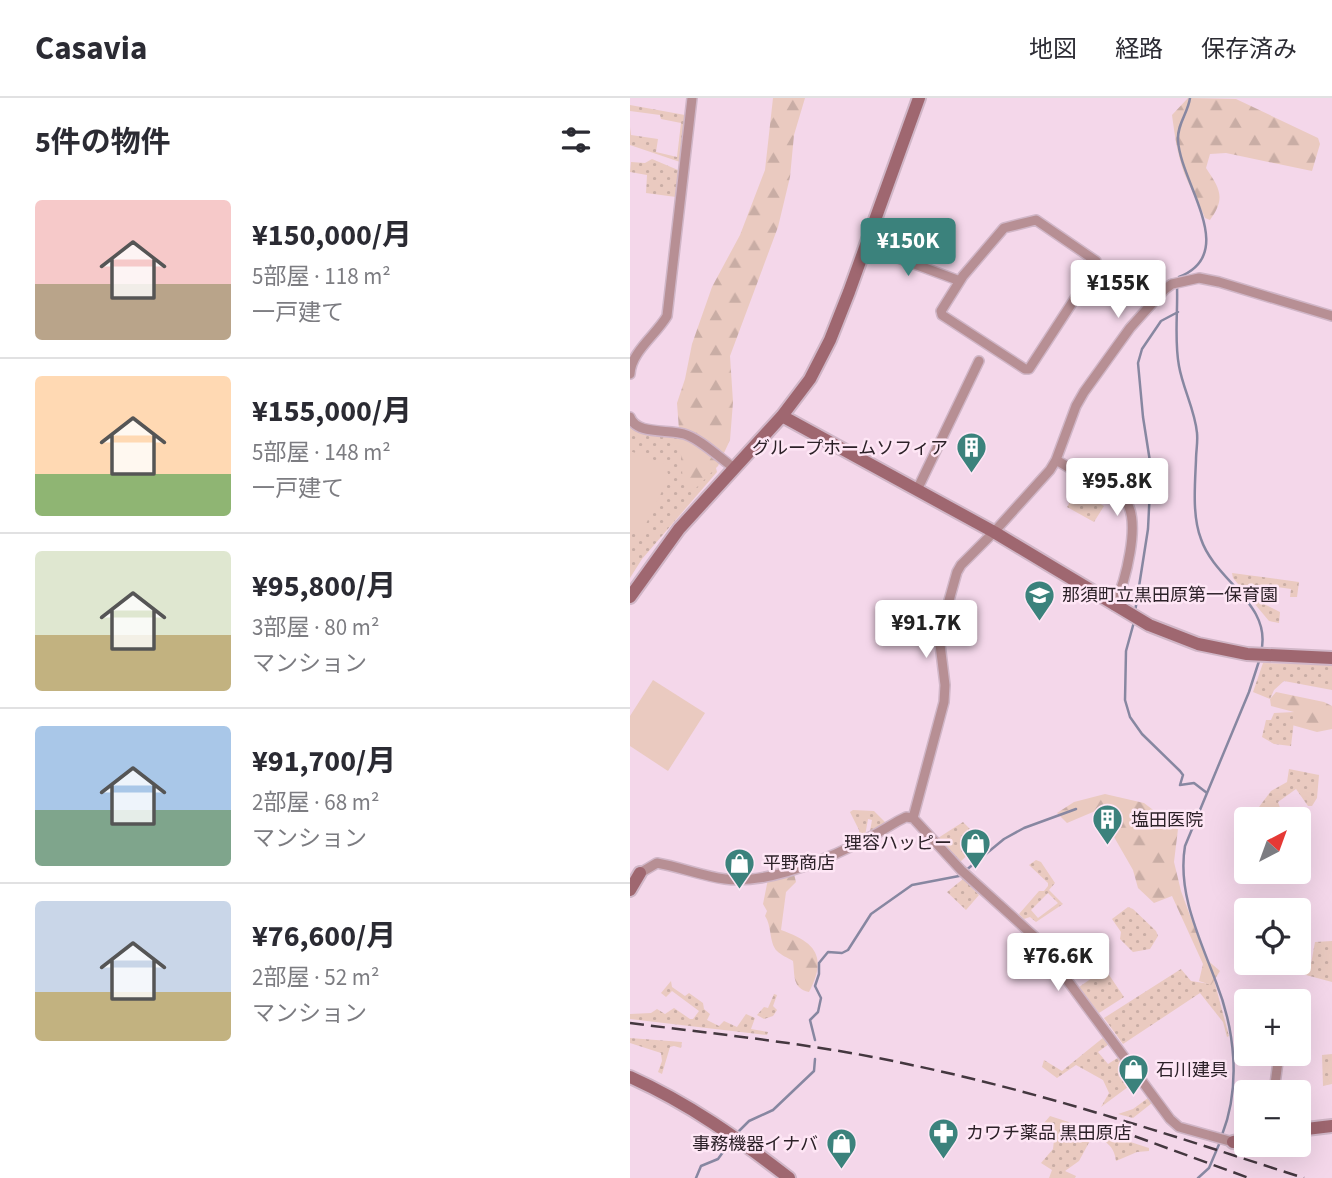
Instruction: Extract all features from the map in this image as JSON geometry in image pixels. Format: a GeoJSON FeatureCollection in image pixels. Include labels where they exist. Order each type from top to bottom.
{"type":"FeatureCollection","features":[{"type":"Feature","properties":{"kind":"street"},"geometry":{"type":"LineString","coordinates":[[630,374],[633,360],[667,316],[692,98]]}},
{"type":"Feature","properties":{"kind":"street"},"geometry":{"type":"LineString","coordinates":[[630,597],[679,529],[782,416],[810,379],[830,340],[919,98]]}},
{"type":"Feature","properties":{"kind":"street"},"geometry":{"type":"LineString","coordinates":[[1035,220],[1096,261],[1096,266],[1029,369],[942,315],[941,311],[960,281],[1004,228],[1035,220]]}},
{"type":"Feature","properties":{"kind":"street"},"geometry":{"type":"LineString","coordinates":[[866,246],[960,281]]}},
{"type":"Feature","properties":{"kind":"street"},"geometry":{"type":"LineString","coordinates":[[913,818],[944,702],[945,685],[939,636],[961,565],[995,532],[1056,460],[1076,406],[1130,328],[1165,289],[1172,284],[1199,278],[1332,316]]}},
{"type":"Feature","properties":{"kind":"street"},"geometry":{"type":"LineString","coordinates":[[917,489],[979,361]]}},
{"type":"Feature","properties":{"kind":"street"},"geometry":{"type":"LineString","coordinates":[[630,416],[632,423],[639,428],[686,434],[734,468]]}},
{"type":"Feature","properties":{"kind":"street"},"geometry":{"type":"LineString","coordinates":[[782,416],[995,532],[1149,625],[1198,644],[1261,656],[1332,658]]}},
{"type":"Feature","properties":{"kind":"street"},"geometry":{"type":"LineString","coordinates":[[1056,460],[1125,500],[1131,510],[1127,566],[1122,589],[1114,606]]}},
{"type":"Feature","properties":{"kind":"street"},"geometry":{"type":"LineString","coordinates":[[630,890],[640,873],[657,863],[725,879],[781,873],[844,851],[906,817],[913,818],[968,877],[1036,938],[1170,1119],[1179,1126],[1234,1140]]}},
{"type":"Feature","properties":{"kind":"street"},"geometry":{"type":"LineString","coordinates":[[630,1077],[693,1110],[738,1138],[789,1178]]}},
{"type":"Feature","properties":{"kind":"street"},"geometry":{"type":"LineString","coordinates":[[1311,1128],[1332,1126]]}},
{"type":"Feature","properties":{"kind":"green space"},"geometry":{"type":"Polygon","coordinates":[[[773,98],[805,98],[794,135],[790,177],[778,227],[730,356],[733,402],[730,440],[718,466],[693,491],[683,483],[677,403],[692,344],[712,287],[740,235],[765,170],[773,98]]]}},
{"type":"Feature","properties":{"kind":"green space"},"geometry":{"type":"Polygon","coordinates":[[[1188,98],[1236,99],[1318,138],[1320,144],[1312,171],[1226,153],[1210,154],[1206,168],[1218,188],[1219,199],[1210,220],[1205,218],[1182,166],[1173,123],[1172,115],[1188,98]]]}},
{"type":"Feature","properties":{"kind":"green space"},"geometry":{"type":"Polygon","coordinates":[[[630,105],[685,115],[680,162],[630,145],[630,127],[631,135],[658,139],[656,152],[677,157],[681,123],[661,119],[660,115],[630,111],[630,105]]]}},
{"type":"Feature","properties":{"kind":"green space"},"geometry":{"type":"Polygon","coordinates":[[[652,159],[678,170],[676,197],[646,193],[647,175],[630,172],[631,162],[645,163],[652,159]]]}},
{"type":"Feature","properties":{"kind":"green space"},"geometry":{"type":"Polygon","coordinates":[[[630,424],[681,436],[715,464],[717,472],[642,559],[630,578],[630,424]]]}},
{"type":"Feature","properties":{"kind":"green space"},"geometry":{"type":"Polygon","coordinates":[[[630,451],[665,464],[669,477],[642,532],[630,534],[630,451]]]}},
{"type":"Feature","properties":{"kind":"green space"},"geometry":{"type":"Polygon","coordinates":[[[1077,490],[1104,506],[1094,522],[1067,507],[1077,490]]]}},
{"type":"Feature","properties":{"kind":"green space"},"geometry":{"type":"Polygon","coordinates":[[[1232,573],[1299,582],[1297,597],[1290,597],[1291,589],[1263,585],[1264,604],[1280,612],[1279,623],[1269,621],[1233,578],[1232,573]]]}},
{"type":"Feature","properties":{"kind":"green space"},"geometry":{"type":"Polygon","coordinates":[[[1263,663],[1332,665],[1332,690],[1284,681],[1274,690],[1270,699],[1253,692],[1263,663]]]}},
{"type":"Feature","properties":{"kind":"green space"},"geometry":{"type":"Polygon","coordinates":[[[653,680],[705,713],[668,771],[630,746],[630,716],[653,680]]]}},
{"type":"Feature","properties":{"kind":"green space"},"geometry":{"type":"Polygon","coordinates":[[[1276,692],[1332,706],[1332,729],[1317,732],[1292,725],[1294,712],[1271,706],[1270,699],[1276,692]]]}},
{"type":"Feature","properties":{"kind":"green space"},"geometry":{"type":"Polygon","coordinates":[[[1295,712],[1291,746],[1274,744],[1262,737],[1266,720],[1271,720],[1274,713],[1295,712]]]}},
{"type":"Feature","properties":{"kind":"green space"},"geometry":{"type":"Polygon","coordinates":[[[1289,769],[1319,775],[1317,798],[1312,806],[1308,806],[1296,789],[1278,802],[1280,807],[1259,807],[1271,791],[1287,782],[1289,769]]]}},
{"type":"Feature","properties":{"kind":"green space"},"geometry":{"type":"Polygon","coordinates":[[[1105,794],[1144,803],[1178,829],[1174,862],[1181,891],[1206,959],[1220,971],[1211,985],[1199,981],[1203,964],[1172,896],[1154,903],[1138,888],[1133,870],[1110,830],[1111,824],[1100,809],[1067,823],[1057,813],[1074,802],[1105,794]]]}},
{"type":"Feature","properties":{"kind":"green space"},"geometry":{"type":"Polygon","coordinates":[[[874,811],[886,823],[870,831],[872,820],[868,819],[865,836],[854,842],[852,840],[859,835],[859,830],[850,812],[874,811]]]}},
{"type":"Feature","properties":{"kind":"green space"},"geometry":{"type":"Polygon","coordinates":[[[963,822],[970,829],[961,837],[973,850],[960,862],[938,838],[963,822]]]}},
{"type":"Feature","properties":{"kind":"green space"},"geometry":{"type":"Polygon","coordinates":[[[1036,860],[1041,862],[1055,883],[1049,890],[1063,904],[1036,922],[1030,917],[1024,919],[1019,914],[1039,891],[1044,891],[1048,883],[1029,865],[1036,860]],[[1048,893],[1031,910],[1038,918],[1058,903],[1048,893]]]}},
{"type":"Feature","properties":{"kind":"green space"},"geometry":{"type":"Polygon","coordinates":[[[794,874],[796,882],[786,892],[781,930],[810,945],[815,952],[817,969],[809,992],[797,984],[793,961],[774,948],[765,916],[767,911],[763,904],[768,879],[794,874]]]}},
{"type":"Feature","properties":{"kind":"green space"},"geometry":{"type":"Polygon","coordinates":[[[963,879],[979,895],[966,910],[947,892],[963,879]]]}},
{"type":"Feature","properties":{"kind":"green space"},"geometry":{"type":"Polygon","coordinates":[[[1128,907],[1156,931],[1158,936],[1150,949],[1133,952],[1120,939],[1121,932],[1112,919],[1128,907]]]}},
{"type":"Feature","properties":{"kind":"green space"},"geometry":{"type":"Polygon","coordinates":[[[1332,941],[1332,982],[1306,975],[1311,975],[1315,942],[1332,941]]]}},
{"type":"Feature","properties":{"kind":"green space"},"geometry":{"type":"Polygon","coordinates":[[[1071,952],[1081,967],[1071,979],[1059,961],[1071,952]]]}},
{"type":"Feature","properties":{"kind":"green space"},"geometry":{"type":"Polygon","coordinates":[[[1105,969],[1124,997],[1099,1013],[1079,987],[1105,969]]]}},
{"type":"Feature","properties":{"kind":"green space"},"geometry":{"type":"Polygon","coordinates":[[[1181,969],[1191,981],[1210,984],[1214,980],[1229,1036],[1227,1037],[1223,1022],[1200,993],[1123,1044],[1104,1018],[1181,969]]]}},
{"type":"Feature","properties":{"kind":"green space"},"geometry":{"type":"Polygon","coordinates":[[[671,981],[672,987],[685,996],[689,993],[703,1003],[704,1009],[710,1014],[707,1020],[719,1026],[724,1021],[737,1027],[746,1014],[755,1018],[751,1029],[768,1032],[767,1035],[630,1019],[630,1014],[651,1013],[657,1009],[665,1014],[674,1008],[693,1019],[699,1011],[672,991],[666,997],[661,993],[671,981]]]}},
{"type":"Feature","properties":{"kind":"green space"},"geometry":{"type":"Polygon","coordinates":[[[774,994],[777,995],[773,1006],[777,1010],[773,1016],[764,1019],[757,1015],[764,1007],[768,1008],[774,994]]]}},
{"type":"Feature","properties":{"kind":"green space"},"geometry":{"type":"Polygon","coordinates":[[[1104,1037],[1109,1044],[1098,1052],[1108,1064],[1119,1057],[1136,1081],[1101,1107],[1109,1093],[1103,1080],[1076,1065],[1057,1078],[1042,1067],[1044,1060],[1062,1071],[1104,1037]]]}},
{"type":"Feature","properties":{"kind":"green space"},"geometry":{"type":"Polygon","coordinates":[[[630,1038],[682,1042],[681,1048],[670,1047],[662,1074],[658,1072],[662,1061],[661,1053],[630,1043],[630,1038]]]}},
{"type":"Feature","properties":{"kind":"green space"},"geometry":{"type":"Polygon","coordinates":[[[1332,1054],[1332,1084],[1323,1086],[1322,1055],[1332,1054]]]}},
{"type":"Feature","properties":{"kind":"green space"},"geometry":{"type":"Polygon","coordinates":[[[1148,1098],[1152,1103],[1133,1118],[1118,1114],[1133,1109],[1148,1098]]]}},
{"type":"Feature","properties":{"kind":"green space"},"geometry":{"type":"Polygon","coordinates":[[[1050,1116],[1149,1148],[1149,1151],[1137,1152],[1116,1161],[1111,1148],[1093,1135],[1079,1161],[1065,1171],[1076,1176],[1075,1178],[1049,1178],[1052,1170],[1041,1163],[1053,1149],[1054,1140],[1046,1132],[1044,1123],[1050,1116]]]}},
{"type":"Feature","properties":{"kind":"waterway"},"geometry":{"type":"LineString","coordinates":[[1190,98],[1178,140],[1181,157],[1202,216],[1206,234],[1205,252],[1197,266],[1179,277],[1176,336],[1179,366],[1197,433],[1196,520],[1208,554],[1241,593],[1259,620],[1261,652]]}},
{"type":"Feature","properties":{"kind":"waterway"},"geometry":{"type":"LineString","coordinates":[[1135,612],[1148,529],[1151,468],[1138,363],[1142,349],[1161,321],[1178,312]]}},
{"type":"Feature","properties":{"kind":"waterway"},"geometry":{"type":"LineString","coordinates":[[1134,622],[1126,651],[1125,700],[1130,717],[1142,734],[1183,775],[1180,785],[1194,783],[1207,793]]}},
{"type":"Feature","properties":{"kind":"waterway"},"geometry":{"type":"LineString","coordinates":[[1222,1135],[1232,1097],[1231,1039],[1228,1019],[1187,898],[1183,864],[1185,846],[1249,692],[1260,658]]}},
{"type":"Feature","properties":{"kind":"waterway"},"geometry":{"type":"LineString","coordinates":[[815,1040],[810,1020],[818,1012],[821,998],[815,986],[819,963],[828,952],[842,953],[848,950],[871,914],[912,885],[959,876],[1004,839],[1024,828],[1076,809]]}},
{"type":"Feature","properties":{"kind":"waterway"},"geometry":{"type":"LineString","coordinates":[[737,1133],[749,1121],[773,1110],[814,1071],[815,1059]]}},
{"type":"Feature","properties":{"kind":"waterway"},"geometry":{"type":"LineString","coordinates":[[696,1178],[701,1166],[718,1159],[731,1141]]}},
{"type":"Feature","properties":{"kind":"waterway"},"geometry":{"type":"LineString","coordinates":[[1198,1178],[1209,1168],[1220,1142]]}},
{"type":"Feature","properties":{"kind":"railway"},"geometry":{"type":"LineString","coordinates":[[630,1023],[769,1040],[873,1057],[957,1075],[1107,1116],[1304,1178]]}},
{"type":"Feature","properties":{"kind":"railway"},"geometry":{"type":"LineString","coordinates":[[1115,1129],[1249,1178]]}},
{"type":"Feature","properties":{"kind":"place","name":"グループホームソフィア"},"geometry":{"type":"Point","coordinates":[971,475]}},
{"type":"Feature","properties":{"kind":"place","name":"那須町立黒田原第一保育園"},"geometry":{"type":"Point","coordinates":[1039,622]}},
{"type":"Feature","properties":{"kind":"place","name":"塩田医院"},"geometry":{"type":"Point","coordinates":[1108,847]}},
{"type":"Feature","properties":{"kind":"place","name":"理容ハッピー"},"geometry":{"type":"Point","coordinates":[975,870]}},
{"type":"Feature","properties":{"kind":"place","name":"平野商店"},"geometry":{"type":"Point","coordinates":[740,890]}},
{"type":"Feature","properties":{"kind":"place","name":"石川建具"},"geometry":{"type":"Point","coordinates":[1133,1097]}},
{"type":"Feature","properties":{"kind":"place","name":"カワチ薬品 黒田原店"},"geometry":{"type":"Point","coordinates":[943,1160]}},
{"type":"Feature","properties":{"kind":"place","name":"事務機器イナバ"},"geometry":{"type":"Point","coordinates":[841,1171]}}]}
